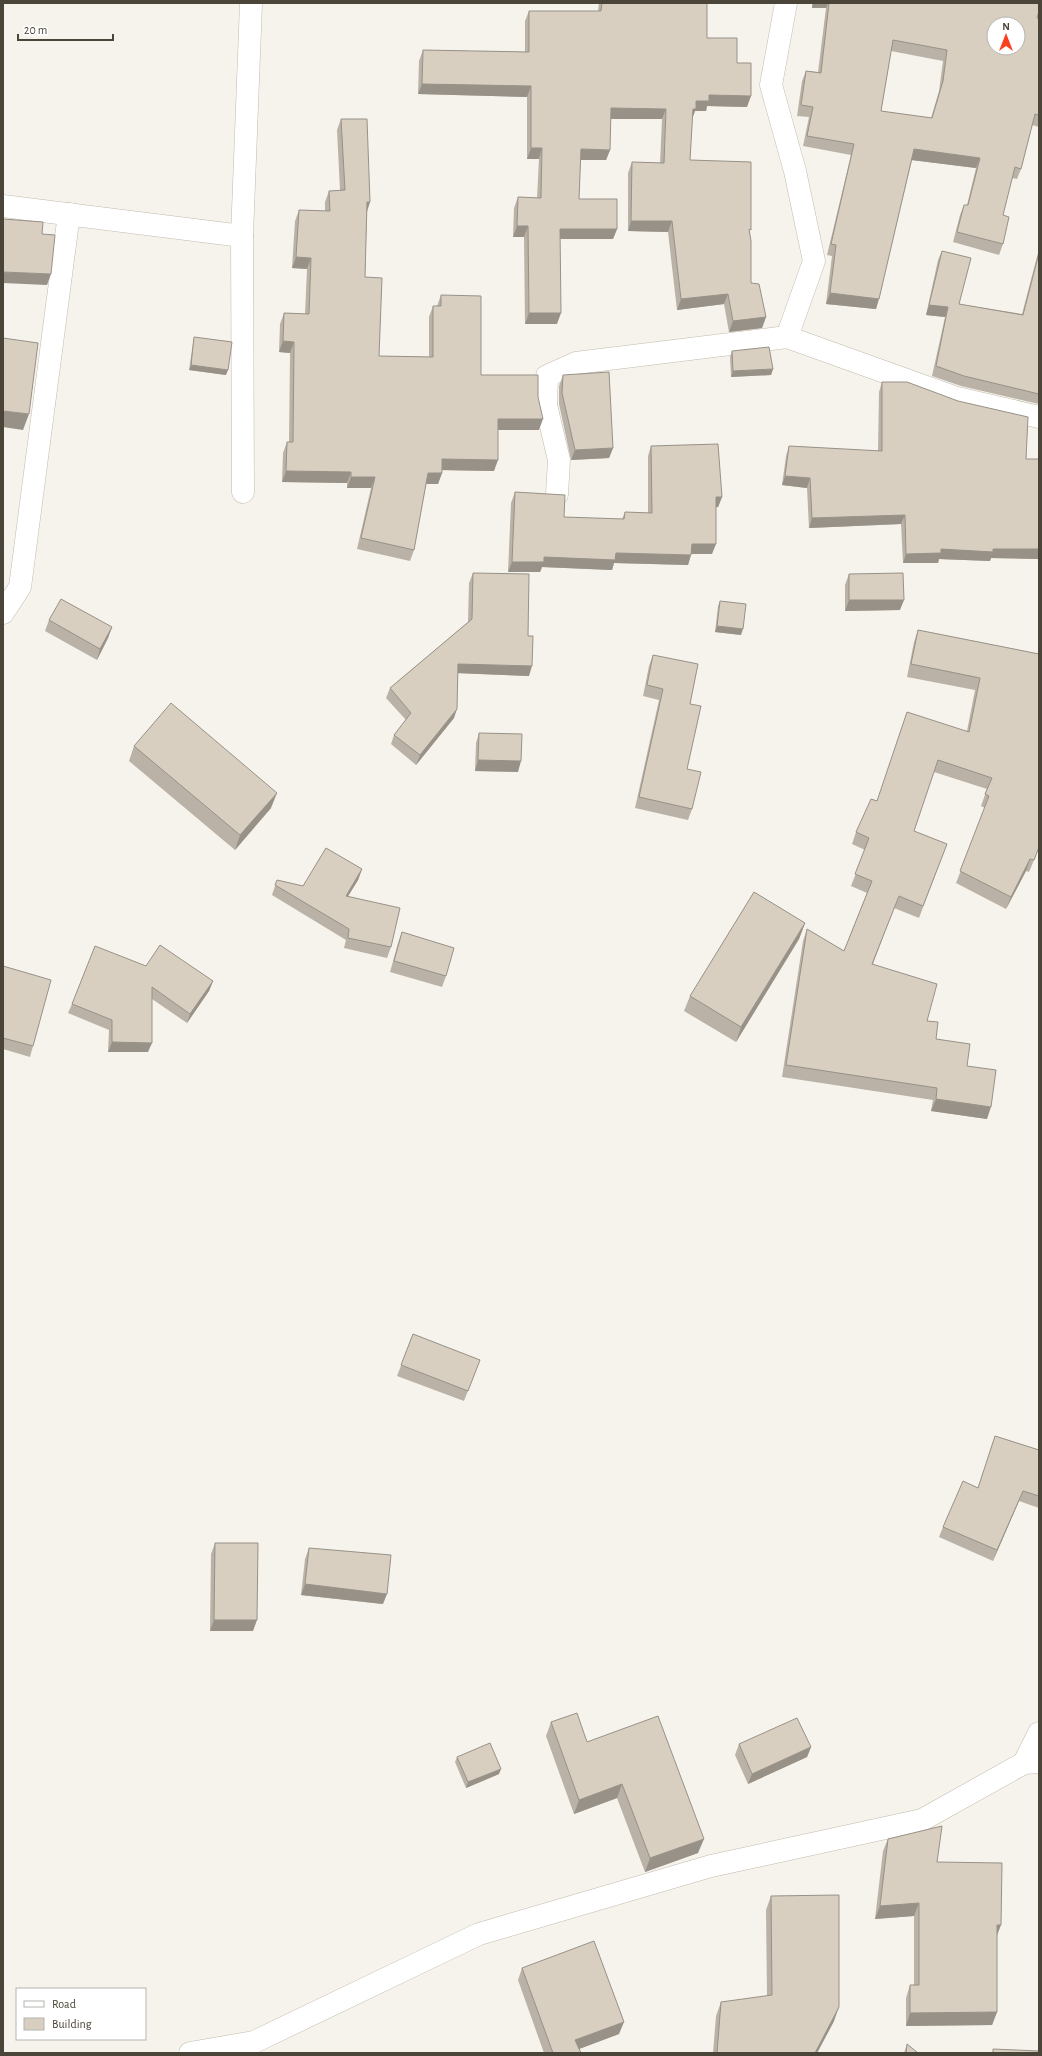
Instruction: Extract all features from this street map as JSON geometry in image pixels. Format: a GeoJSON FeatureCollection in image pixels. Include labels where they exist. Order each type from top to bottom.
{"type":"FeatureCollection","features":[{"type":"Feature","properties":{"kind":"street"},"geometry":{"type":"LineString","coordinates":[[243,492],[242,236],[251,3]]}},
{"type":"Feature","properties":{"kind":"street"},"geometry":{"type":"LineString","coordinates":[[786,3],[771,85],[795,170],[814,261],[787,337]]}},
{"type":"Feature","properties":{"kind":"street"},"geometry":{"type":"LineString","coordinates":[[3,206],[242,236]]}},
{"type":"Feature","properties":{"kind":"street"},"geometry":{"type":"LineString","coordinates":[[3,613],[20,587],[69,214]]}},
{"type":"Feature","properties":{"kind":"street"},"geometry":{"type":"LineString","coordinates":[[557,494],[559,460],[546,405],[547,376],[576,364],[787,337],[956,398],[1039,417]]}},
{"type":"Feature","properties":{"kind":"street"},"geometry":{"type":"LineString","coordinates":[[190,2053],[254,2042],[480,1934],[711,1866],[922,1820],[1032,1762],[1039,1733]]}},
{"type":"Feature","properties":{"kind":"building"},"geometry":{"type":"Polygon","coordinates":[[[602,3],[707,3],[707,38],[737,38],[737,63],[751,63],[751,96],[709,95],[709,101],[696,101],[696,109],[693,109],[690,160],[751,162],[751,230],[749,229],[751,241],[751,283],[759,284],[766,317],[733,321],[728,294],[681,299],[672,221],[631,221],[632,162],[664,163],[666,109],[611,108],[610,150],[581,149],[579,199],[617,199],[617,229],[560,229],[561,313],[529,313],[528,226],[517,226],[518,197],[541,198],[542,148],[531,148],[531,86],[422,84],[423,50],[529,52],[529,11],[601,11],[602,3]]]}},
{"type":"Feature","properties":{"kind":"building"},"geometry":{"type":"Polygon","coordinates":[[[829,3],[1039,3],[1037,18],[1039,18],[1039,115],[1035,114],[1021,169],[1015,167],[1003,215],[1009,217],[1003,244],[957,232],[964,205],[968,205],[980,158],[914,149],[879,299],[830,293],[836,245],[831,244],[854,144],[807,136],[813,107],[801,105],[806,71],[821,73],[829,3]],[[893,40],[881,111],[932,118],[943,81],[947,50],[893,40]]]}},
{"type":"Feature","properties":{"kind":"building"},"geometry":{"type":"Polygon","coordinates":[[[341,119],[367,119],[370,202],[367,202],[365,277],[382,278],[379,356],[433,357],[433,306],[441,306],[441,295],[481,296],[481,375],[538,375],[538,397],[543,419],[498,419],[498,460],[442,459],[442,473],[428,473],[414,550],[361,538],[375,477],[351,477],[351,472],[286,471],[287,442],[293,442],[294,342],[283,341],[284,313],[309,314],[311,258],[296,257],[299,210],[330,211],[329,191],[345,190],[341,119]]]}},
{"type":"Feature","properties":{"kind":"building"},"geometry":{"type":"Polygon","coordinates":[[[3,219],[43,222],[42,234],[55,235],[51,274],[3,272],[3,219]]]}},
{"type":"Feature","properties":{"kind":"building"},"geometry":{"type":"Polygon","coordinates":[[[942,251],[971,258],[959,304],[1023,315],[1039,253],[1039,394],[964,376],[936,366],[948,307],[929,305],[942,251]]]}},
{"type":"Feature","properties":{"kind":"building"},"geometry":{"type":"Polygon","coordinates":[[[194,337],[232,342],[228,370],[191,365],[194,337]]]}},
{"type":"Feature","properties":{"kind":"building"},"geometry":{"type":"Polygon","coordinates":[[[3,338],[38,343],[29,414],[3,411],[3,338]]]}},
{"type":"Feature","properties":{"kind":"building"},"geometry":{"type":"Polygon","coordinates":[[[769,347],[773,369],[733,371],[732,351],[769,347]]]}},
{"type":"Feature","properties":{"kind":"building"},"geometry":{"type":"Polygon","coordinates":[[[609,372],[613,448],[575,450],[562,393],[563,375],[609,372]]]}},
{"type":"Feature","properties":{"kind":"building"},"geometry":{"type":"Polygon","coordinates":[[[882,382],[907,382],[958,401],[1028,417],[1026,459],[1039,459],[1039,549],[993,549],[993,552],[941,549],[941,553],[906,554],[905,515],[812,518],[810,478],[785,476],[789,446],[882,451],[882,382]]]}},
{"type":"Feature","properties":{"kind":"building"},"geometry":{"type":"Polygon","coordinates":[[[718,444],[722,497],[716,497],[716,544],[692,544],[691,555],[616,553],[615,560],[544,557],[544,562],[512,562],[515,492],[565,495],[564,517],[624,519],[625,512],[652,513],[651,446],[718,444]]]}},
{"type":"Feature","properties":{"kind":"building"},"geometry":{"type":"Polygon","coordinates":[[[473,573],[529,574],[528,636],[533,636],[532,666],[458,664],[457,709],[420,755],[394,735],[411,713],[390,688],[472,619],[473,573]]]}},
{"type":"Feature","properties":{"kind":"building"},"geometry":{"type":"Polygon","coordinates":[[[903,573],[904,600],[849,600],[849,574],[903,573]]]}},
{"type":"Feature","properties":{"kind":"building"},"geometry":{"type":"Polygon","coordinates":[[[61,599],[112,627],[100,649],[49,620],[61,599]]]}},
{"type":"Feature","properties":{"kind":"building"},"geometry":{"type":"Polygon","coordinates":[[[720,601],[746,604],[743,629],[717,626],[720,601]]]}},
{"type":"Feature","properties":{"kind":"building"},"geometry":{"type":"Polygon","coordinates":[[[918,630],[1039,654],[1039,847],[1034,860],[1030,859],[1011,897],[960,871],[989,796],[985,794],[992,778],[938,760],[914,831],[947,844],[923,906],[899,896],[872,964],[937,984],[927,1021],[938,1022],[936,1039],[970,1044],[967,1066],[996,1070],[991,1107],[936,1099],[937,1088],[786,1065],[807,929],[844,951],[872,881],[855,874],[869,838],[856,832],[871,799],[877,801],[907,712],[969,732],[980,678],[911,664],[918,630]]]}},
{"type":"Feature","properties":{"kind":"building"},"geometry":{"type":"Polygon","coordinates":[[[653,655],[698,664],[690,704],[701,706],[687,769],[701,772],[692,809],[639,797],[663,689],[647,685],[653,655]]]}},
{"type":"Feature","properties":{"kind":"building"},"geometry":{"type":"Polygon","coordinates":[[[171,703],[277,793],[240,835],[134,746],[171,703]]]}},
{"type":"Feature","properties":{"kind":"building"},"geometry":{"type":"Polygon","coordinates":[[[479,733],[522,734],[521,761],[478,760],[479,733]]]}},
{"type":"Feature","properties":{"kind":"building"},"geometry":{"type":"Polygon","coordinates":[[[326,848],[362,869],[346,896],[400,908],[391,947],[348,938],[349,929],[275,885],[277,880],[303,886],[326,848]]]}},
{"type":"Feature","properties":{"kind":"building"},"geometry":{"type":"Polygon","coordinates":[[[754,892],[805,923],[741,1027],[690,996],[754,892]]]}},
{"type":"Feature","properties":{"kind":"building"},"geometry":{"type":"Polygon","coordinates":[[[402,932],[454,948],[446,976],[394,961],[402,932]]]}},
{"type":"Feature","properties":{"kind":"building"},"geometry":{"type":"Polygon","coordinates":[[[160,945],[213,981],[190,1014],[152,987],[152,1043],[112,1042],[112,1020],[72,1004],[95,946],[146,966],[160,945]]]}},
{"type":"Feature","properties":{"kind":"building"},"geometry":{"type":"Polygon","coordinates":[[[3,966],[51,980],[33,1046],[3,1038],[3,966]]]}},
{"type":"Feature","properties":{"kind":"building"},"geometry":{"type":"Polygon","coordinates":[[[413,1334],[480,1360],[468,1391],[401,1365],[413,1334]]]}},
{"type":"Feature","properties":{"kind":"building"},"geometry":{"type":"Polygon","coordinates":[[[995,1436],[1039,1450],[1039,1496],[1023,1491],[997,1550],[943,1527],[963,1481],[978,1488],[995,1436]]]}},
{"type":"Feature","properties":{"kind":"building"},"geometry":{"type":"Polygon","coordinates":[[[215,1543],[258,1543],[257,1620],[214,1620],[215,1543]]]}},
{"type":"Feature","properties":{"kind":"building"},"geometry":{"type":"Polygon","coordinates":[[[309,1548],[391,1555],[387,1594],[305,1584],[309,1548]]]}},
{"type":"Feature","properties":{"kind":"building"},"geometry":{"type":"Polygon","coordinates":[[[577,1713],[587,1742],[658,1716],[704,1839],[650,1858],[622,1784],[579,1800],[551,1722],[577,1713]]]}},
{"type":"Feature","properties":{"kind":"building"},"geometry":{"type":"Polygon","coordinates":[[[797,1718],[811,1747],[752,1774],[739,1744],[797,1718]]]}},
{"type":"Feature","properties":{"kind":"building"},"geometry":{"type":"Polygon","coordinates":[[[490,1743],[501,1769],[468,1782],[457,1757],[490,1743]]]}},
{"type":"Feature","properties":{"kind":"building"},"geometry":{"type":"Polygon","coordinates":[[[942,1826],[937,1862],[1002,1863],[1001,1925],[997,1925],[997,2012],[910,2013],[910,1985],[919,1985],[919,1903],[880,1906],[888,1839],[942,1826]]]}},
{"type":"Feature","properties":{"kind":"building"},"geometry":{"type":"Polygon","coordinates":[[[839,1895],[839,2007],[815,2053],[717,2053],[721,2002],[772,1995],[771,1896],[839,1895]]]}},
{"type":"Feature","properties":{"kind":"building"},"geometry":{"type":"Polygon","coordinates":[[[594,1941],[624,2022],[575,2040],[581,2053],[553,2053],[522,1968],[594,1941]]]}},
{"type":"Feature","properties":{"kind":"building"},"geometry":{"type":"Polygon","coordinates":[[[907,2044],[918,2053],[906,2053],[907,2044]]]}},
{"type":"Feature","properties":{"kind":"building"},"geometry":{"type":"Polygon","coordinates":[[[993,2049],[1039,2051],[1039,2053],[993,2053],[993,2049]]]}}]}
